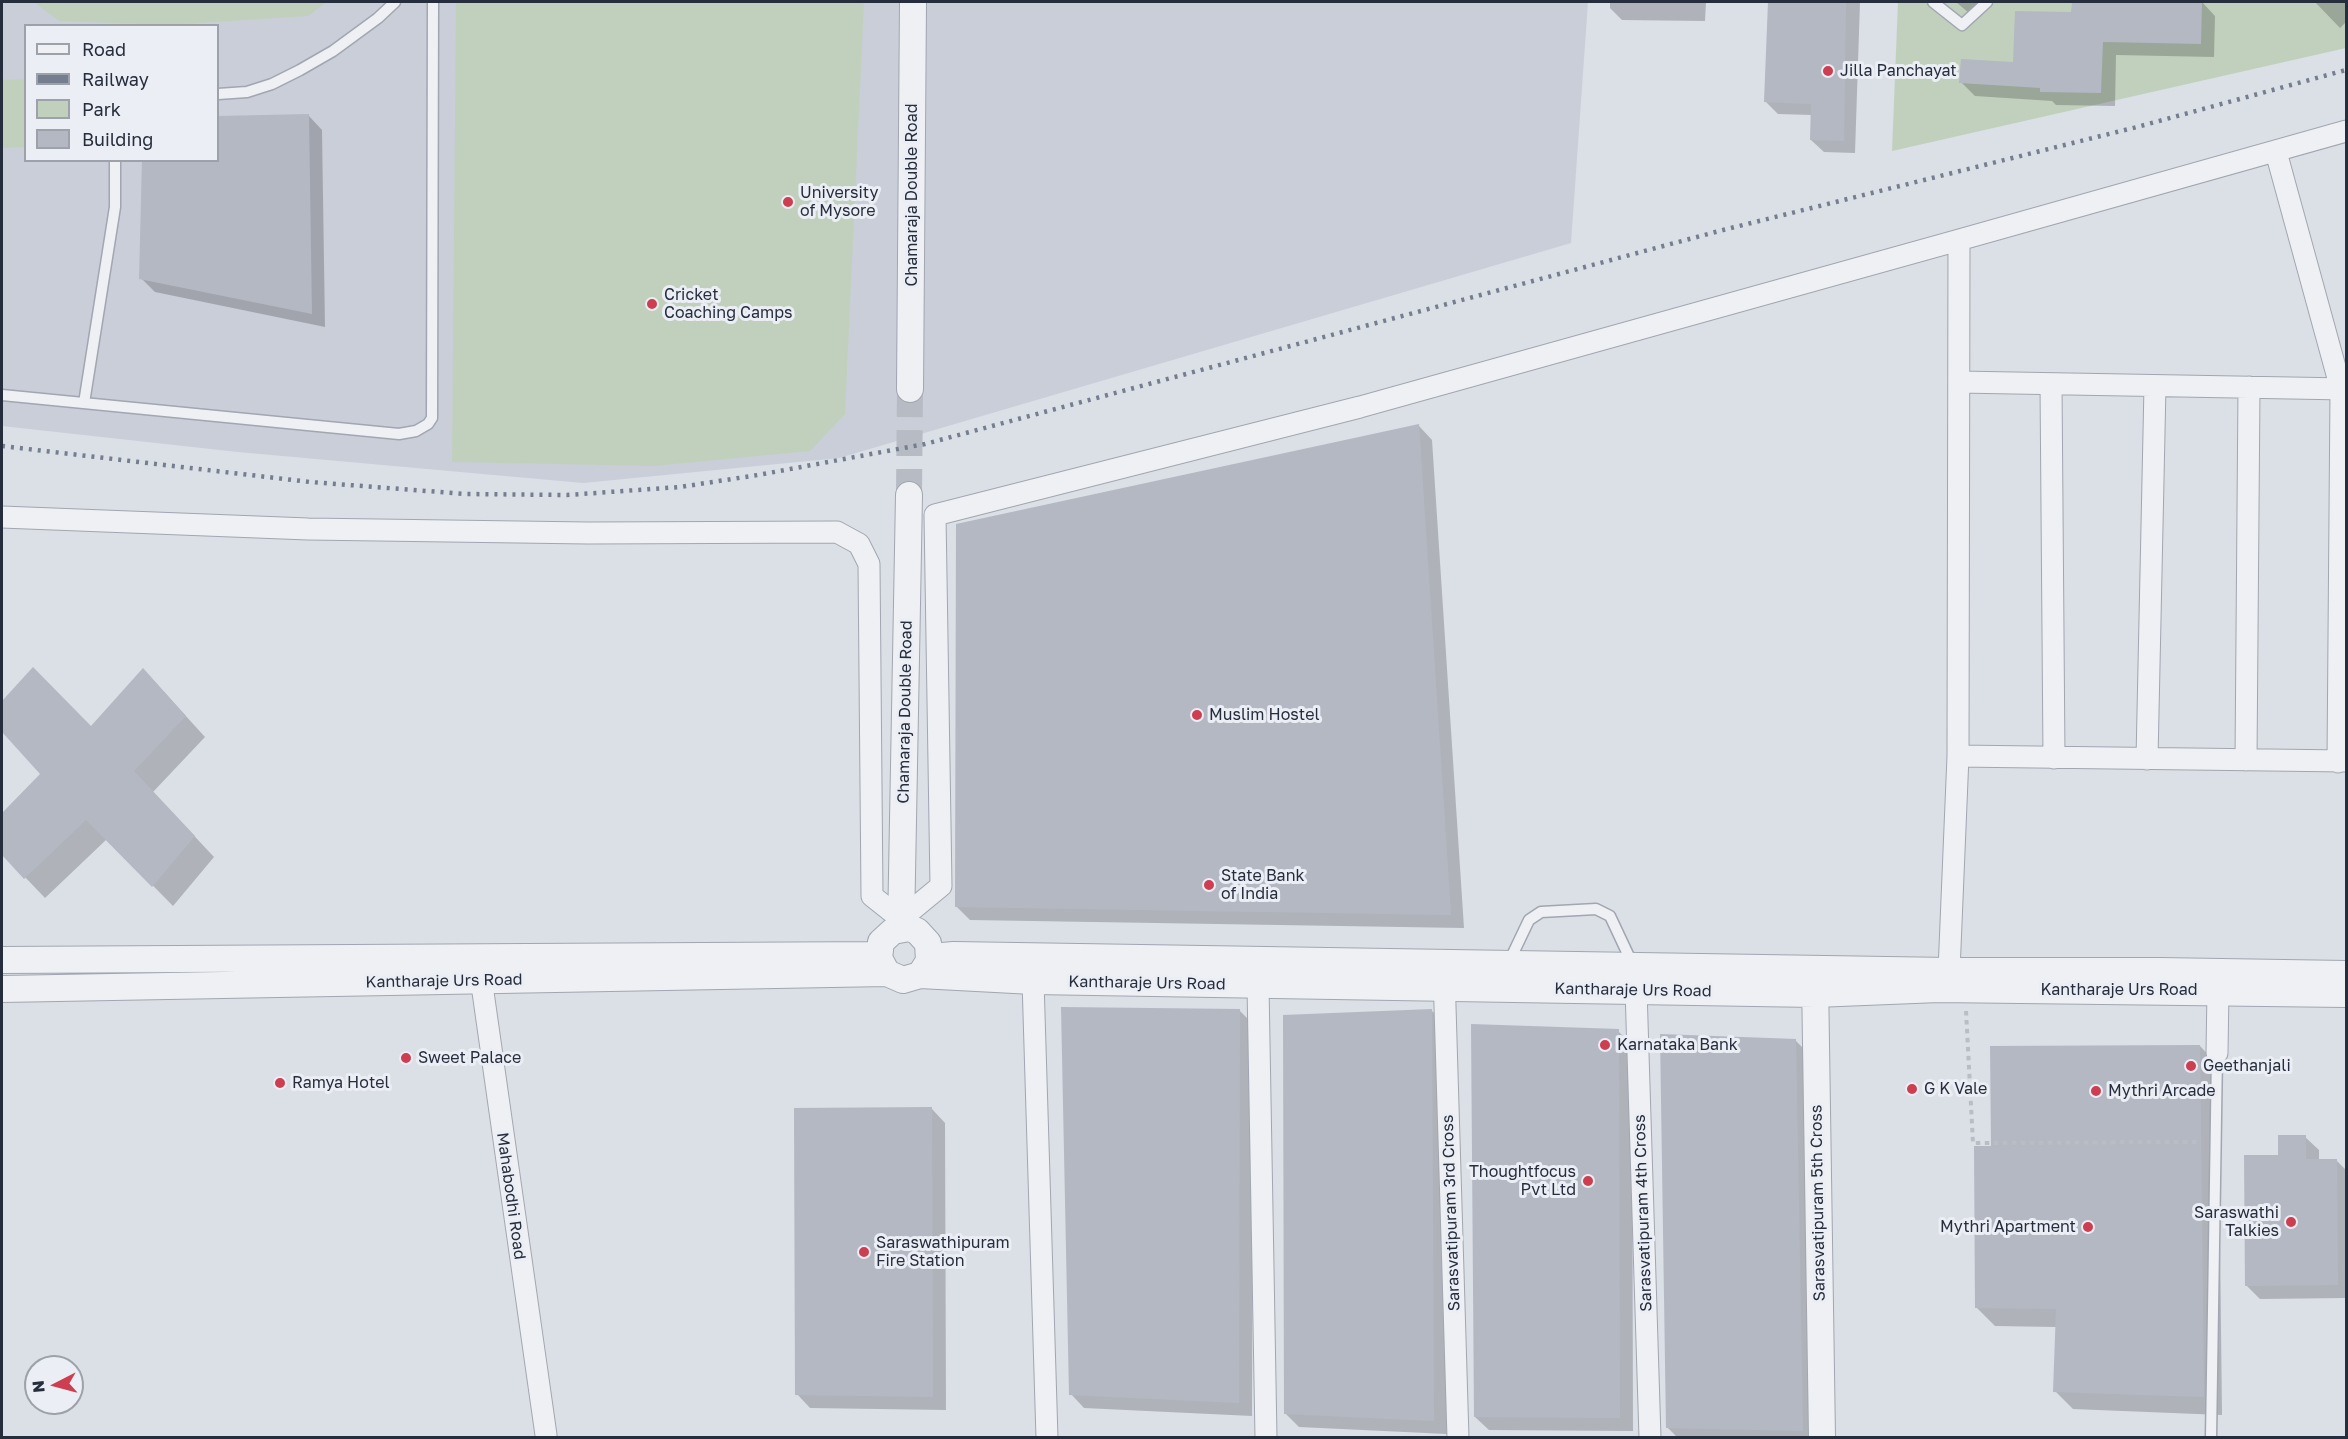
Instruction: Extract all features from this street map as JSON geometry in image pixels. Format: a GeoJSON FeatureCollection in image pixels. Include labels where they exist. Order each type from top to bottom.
{"type":"FeatureCollection","features":[{"type":"Feature","properties":{"kind":"street","name":"Chamaraja Double Road"},"geometry":{"type":"LineString","coordinates":[[910,389],[913,2]]}},
{"type":"Feature","properties":{"kind":"street"},"geometry":{"type":"LineString","coordinates":[[2,517],[308,529],[588,533],[837,532],[859,544],[869,564],[872,896],[901,923],[923,936],[928,943],[925,966],[903,980],[883,964],[881,942],[886,935],[901,923],[941,886],[935,515],[1360,407],[2346,131]]}},
{"type":"Feature","properties":{"kind":"street"},"geometry":{"type":"LineString","coordinates":[[1958,756],[2342,761],[2344,389],[2276,152]]}},
{"type":"Feature","properties":{"kind":"street"},"geometry":{"type":"LineString","coordinates":[[1957,980],[1959,240]]}},
{"type":"Feature","properties":{"kind":"street"},"geometry":{"type":"LineString","coordinates":[[1959,382],[2344,389]]}},
{"type":"Feature","properties":{"kind":"street"},"geometry":{"type":"LineString","coordinates":[[2051,384],[2054,758]]}},
{"type":"Feature","properties":{"kind":"street"},"geometry":{"type":"LineString","coordinates":[[2147,759],[2155,386]]}},
{"type":"Feature","properties":{"kind":"street"},"geometry":{"type":"LineString","coordinates":[[2246,760],[2249,387]]}},
{"type":"Feature","properties":{"kind":"street","name":"Chamaraja Double Road"},"geometry":{"type":"LineString","coordinates":[[901,923],[909,495]]}},
{"type":"Feature","properties":{"kind":"street"},"geometry":{"type":"LineString","coordinates":[[82,959],[84,987]]}},
{"type":"Feature","properties":{"kind":"street","name":"Kantharaje Urs Road"},"geometry":{"type":"LineString","coordinates":[[2,960],[82,959],[479,969]]}},
{"type":"Feature","properties":{"kind":"street","name":"Kantharaje Urs Road"},"geometry":{"type":"LineString","coordinates":[[2,989],[479,969],[883,964]]}},
{"type":"Feature","properties":{"kind":"street","name":"Kantharaje Urs Road"},"geometry":{"type":"LineString","coordinates":[[925,966],[1032,981],[1258,985],[1444,976],[1508,965],[1635,978]]}},
{"type":"Feature","properties":{"kind":"street","name":"Kantharaje Urs Road"},"geometry":{"type":"LineString","coordinates":[[925,966],[1815,982],[2346,974]]}},
{"type":"Feature","properties":{"kind":"street","name":"Mahabodhi Road"},"geometry":{"type":"LineString","coordinates":[[479,969],[548,1437]]}},
{"type":"Feature","properties":{"kind":"street","name":"Sarasvatipuram 3rd Cross"},"geometry":{"type":"LineString","coordinates":[[1444,976],[1458,1437]]}},
{"type":"Feature","properties":{"kind":"street","name":"Sarasvatipuram 4th Cross"},"geometry":{"type":"LineString","coordinates":[[1635,978],[1650,1437]]}},
{"type":"Feature","properties":{"kind":"street","name":"Kantharaje Urs Road"},"geometry":{"type":"LineString","coordinates":[[1957,980],[2346,994]]}},
{"type":"Feature","properties":{"kind":"street"},"geometry":{"type":"LineString","coordinates":[[1032,981],[1047,1437]]}},
{"type":"Feature","properties":{"kind":"street","name":"Sarasvatipuram 5th Cross"},"geometry":{"type":"LineString","coordinates":[[1815,982],[1822,1437]]}},
{"type":"Feature","properties":{"kind":"street"},"geometry":{"type":"LineString","coordinates":[[1258,985],[1266,1437]]}},
{"type":"Feature","properties":{"kind":"street"},"geometry":{"type":"LineString","coordinates":[[2217,1053],[2218,990]]}},
{"type":"Feature","properties":{"kind":"lane"},"geometry":{"type":"LineString","coordinates":[[219,94],[247,92],[291,75],[333,51],[378,18],[395,2]]}},
{"type":"Feature","properties":{"kind":"lane"},"geometry":{"type":"LineString","coordinates":[[2,395],[399,434],[416,431],[428,424],[432,418],[434,2]]}},
{"type":"Feature","properties":{"kind":"lane"},"geometry":{"type":"LineString","coordinates":[[1933,2],[1962,25],[1986,2]]}},
{"type":"Feature","properties":{"kind":"lane"},"geometry":{"type":"LineString","coordinates":[[84,403],[115,207],[115,162]]}},
{"type":"Feature","properties":{"kind":"lane"},"geometry":{"type":"LineString","coordinates":[[1508,965],[1529,920],[1541,912],[1596,909],[1610,916],[1635,978]]}},
{"type":"Feature","properties":{"kind":"lane"},"geometry":{"type":"LineString","coordinates":[[2211,1437],[2217,1053]]}},
{"type":"Feature","properties":{"kind":"path"},"geometry":{"type":"LineString","coordinates":[[1957,980],[1973,1143],[2200,1142]]}},
{"type":"Feature","properties":{"kind":"shaded area","name":"University of Mysore"},"geometry":{"type":"Polygon","coordinates":[[[2,2],[1588,2],[1571,243],[839,458],[583,483],[238,452],[2,426],[2,2]]]}},
{"type":"Feature","properties":{"kind":"green space"},"geometry":{"type":"Polygon","coordinates":[[[34,2],[327,2],[308,16],[184,24],[59,21],[34,2]]]}},
{"type":"Feature","properties":{"kind":"green space","name":"Cricket Coaching Camps"},"geometry":{"type":"Polygon","coordinates":[[[456,2],[864,2],[845,414],[810,451],[654,466],[452,462],[456,2]]]}},
{"type":"Feature","properties":{"kind":"green space"},"geometry":{"type":"Polygon","coordinates":[[[1898,2],[2346,2],[2346,48],[1892,151],[1898,2]]]}},
{"type":"Feature","properties":{"kind":"green space"},"geometry":{"type":"Polygon","coordinates":[[[24,79],[24,147],[2,148],[2,80],[24,79]]]}},
{"type":"Feature","properties":{"kind":"building"},"geometry":{"type":"Polygon","coordinates":[[[1768,2],[1846,2],[1844,141],[1810,140],[1811,104],[1764,102],[1768,2]]]}},
{"type":"Feature","properties":{"kind":"building"},"geometry":{"type":"Polygon","coordinates":[[[2072,2],[2202,2],[2201,44],[2103,42],[2101,93],[2040,92],[2040,88],[1959,83],[1961,59],[2013,62],[2015,11],[2071,12],[2072,2]]]}},
{"type":"Feature","properties":{"kind":"building"},"geometry":{"type":"Polygon","coordinates":[[[309,114],[312,314],[139,279],[142,162],[219,162],[219,116],[309,114]]]}},
{"type":"Feature","properties":{"kind":"building","name":"Muslim Hostel"},"geometry":{"type":"Polygon","coordinates":[[[1419,424],[1451,915],[955,907],[956,524],[1419,424]]]}},
{"type":"Feature","properties":{"kind":"building"},"geometry":{"type":"Polygon","coordinates":[[[33,667],[91,726],[143,668],[186,716],[134,771],[195,836],[152,887],[86,820],[24,879],[2,855],[2,813],[40,774],[2,732],[2,701],[33,667]]]}},
{"type":"Feature","properties":{"kind":"building"},"geometry":{"type":"Polygon","coordinates":[[[1061,1007],[1240,1009],[1239,1403],[1069,1395],[1061,1007]]]}},
{"type":"Feature","properties":{"kind":"building"},"geometry":{"type":"Polygon","coordinates":[[[1432,1009],[1434,1421],[1284,1414],[1283,1015],[1432,1009]]]}},
{"type":"Feature","properties":{"kind":"building"},"geometry":{"type":"Polygon","coordinates":[[[1471,1024],[1619,1029],[1620,1418],[1474,1417],[1471,1024]]]}},
{"type":"Feature","properties":{"kind":"building"},"geometry":{"type":"Polygon","coordinates":[[[1660,1034],[1796,1039],[1803,1431],[1666,1428],[1660,1034]]]}},
{"type":"Feature","properties":{"kind":"building","name":"Mythri Apartment"},"geometry":{"type":"Polygon","coordinates":[[[2200,1045],[2204,1397],[2053,1392],[2056,1309],[1975,1308],[1974,1146],[1991,1146],[1990,1046],[2200,1045]]]}},
{"type":"Feature","properties":{"kind":"building","name":"Saraswathipuram Fire Station"},"geometry":{"type":"Polygon","coordinates":[[[932,1107],[933,1397],[795,1395],[794,1108],[932,1107]]]}},
{"type":"Feature","properties":{"kind":"building","name":"Saraswathi Talkies"},"geometry":{"type":"Polygon","coordinates":[[[2278,1135],[2306,1135],[2306,1159],[2337,1159],[2338,1285],[2245,1286],[2244,1155],[2278,1155],[2278,1135]]]}},
{"type":"Feature","properties":{"kind":"tunnel"},"geometry":{"type":"LineString","coordinates":[[909,495],[910,389]]}},
{"type":"Feature","properties":{"kind":"railway"},"geometry":{"type":"LineString","coordinates":[[2,446],[310,482],[466,494],[567,495],[680,487],[758,475],[925,444],[1723,230],[2137,127],[2346,70]]}},
{"type":"Feature","properties":{"kind":"place","name":"Jilla Panchayat"},"geometry":{"type":"Point","coordinates":[1828,71]}},
{"type":"Feature","properties":{"kind":"place","name":"University of Mysore"},"geometry":{"type":"Point","coordinates":[788,202]}},
{"type":"Feature","properties":{"kind":"place","name":"Cricket Coaching Camps"},"geometry":{"type":"Point","coordinates":[652,304]}},
{"type":"Feature","properties":{"kind":"place","name":"Muslim Hostel"},"geometry":{"type":"Point","coordinates":[1197,715]}},
{"type":"Feature","properties":{"kind":"place","name":"State Bank of India"},"geometry":{"type":"Point","coordinates":[1209,885]}},
{"type":"Feature","properties":{"kind":"place","name":"Karnataka Bank"},"geometry":{"type":"Point","coordinates":[1605,1045]}},
{"type":"Feature","properties":{"kind":"place","name":"Sweet Palace"},"geometry":{"type":"Point","coordinates":[406,1058]}},
{"type":"Feature","properties":{"kind":"place","name":"Geethanjali"},"geometry":{"type":"Point","coordinates":[2191,1066]}},
{"type":"Feature","properties":{"kind":"place","name":"Ramya Hotel"},"geometry":{"type":"Point","coordinates":[280,1083]}},
{"type":"Feature","properties":{"kind":"place","name":"G K Vale"},"geometry":{"type":"Point","coordinates":[1912,1089]}},
{"type":"Feature","properties":{"kind":"place","name":"Mythri Arcade"},"geometry":{"type":"Point","coordinates":[2096,1091]}},
{"type":"Feature","properties":{"kind":"place","name":"Thoughtfocus Pvt Ltd"},"geometry":{"type":"Point","coordinates":[1588,1181]}},
{"type":"Feature","properties":{"kind":"place","name":"Saraswathi Talkies"},"geometry":{"type":"Point","coordinates":[2291,1222]}},
{"type":"Feature","properties":{"kind":"place","name":"Mythri Apartment"},"geometry":{"type":"Point","coordinates":[2088,1227]}},
{"type":"Feature","properties":{"kind":"place","name":"Saraswathipuram Fire Station"},"geometry":{"type":"Point","coordinates":[864,1252]}}]}
